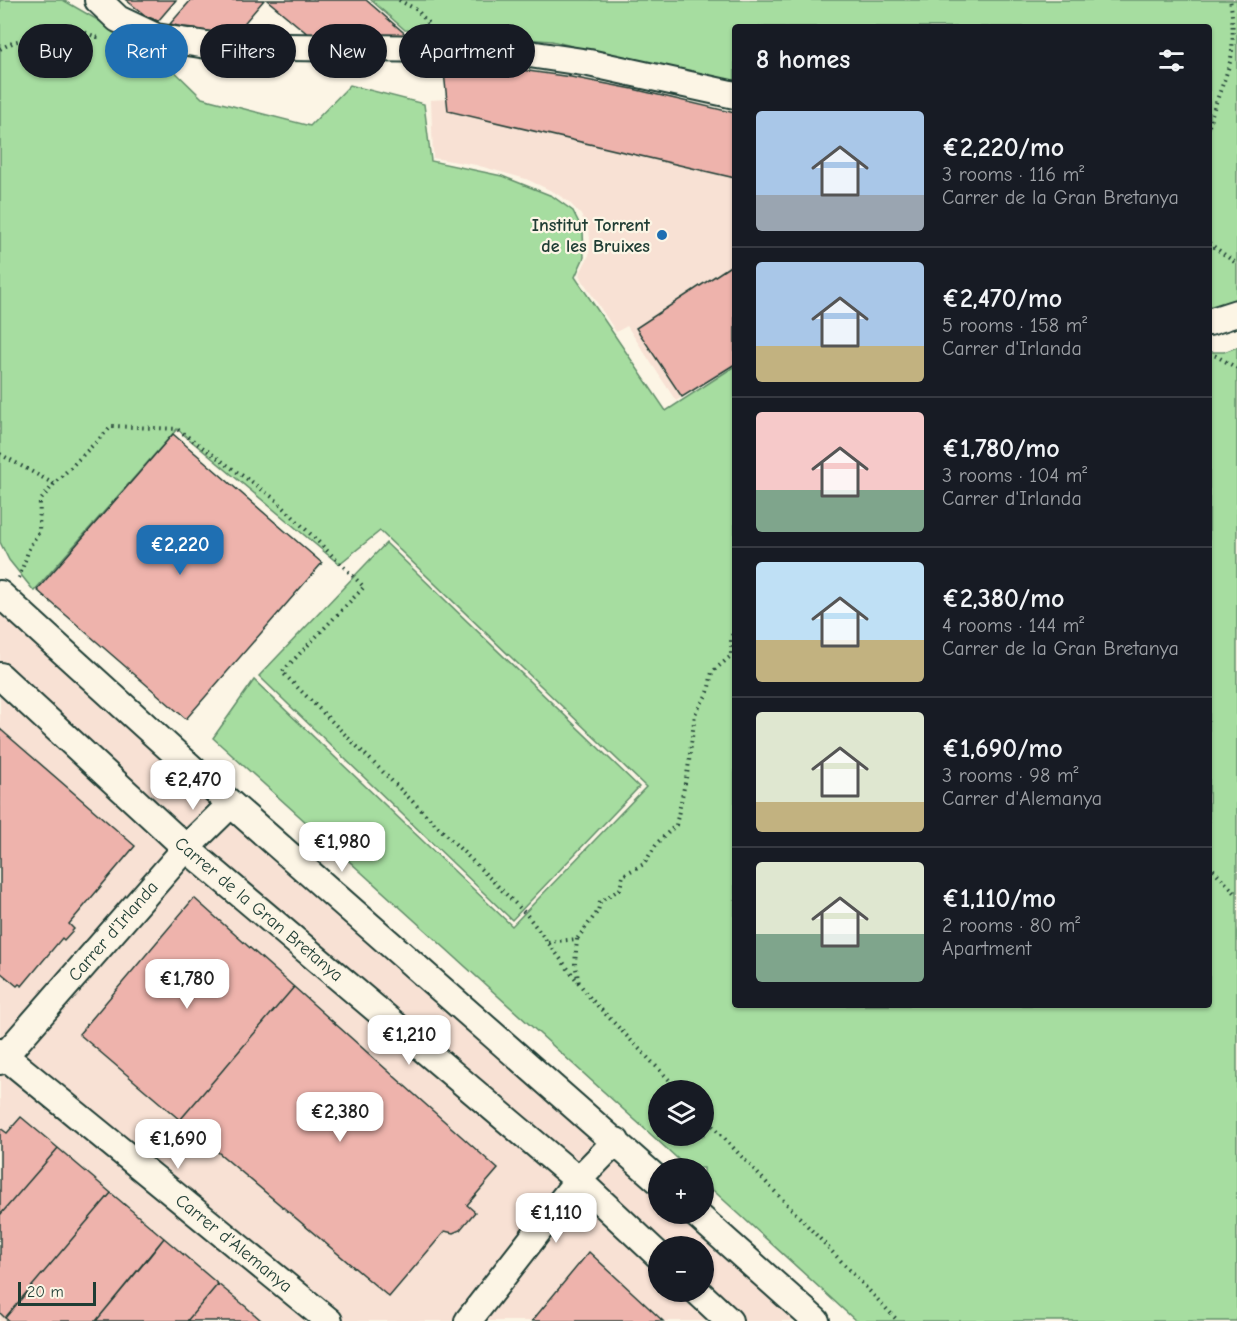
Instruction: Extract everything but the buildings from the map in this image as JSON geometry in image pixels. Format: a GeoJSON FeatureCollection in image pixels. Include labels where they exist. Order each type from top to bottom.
{"type":"FeatureCollection","features":[{"type":"Feature","properties":{"kind":"street"},"geometry":{"type":"LineString","coordinates":[[98,0],[118,19],[156,37],[213,46],[516,52],[588,63],[732,94]]}},
{"type":"Feature","properties":{"kind":"street"},"geometry":{"type":"LineString","coordinates":[[1212,321],[1237,313]]}},
{"type":"Feature","properties":{"kind":"street"},"geometry":{"type":"LineString","coordinates":[[10,586],[231,804],[648,1171]]}},
{"type":"Feature","properties":{"kind":"street","name":"Carrer de la Gran Bretanya"},"geometry":{"type":"LineString","coordinates":[[0,676],[186,848],[578,1180],[648,1246]]}},
{"type":"Feature","properties":{"kind":"street","name":"Carrer d'Irlanda"},"geometry":{"type":"LineString","coordinates":[[2,1056],[186,848],[231,804]]}},
{"type":"Feature","properties":{"kind":"street","name":"Carrer d'Alemanya"},"geometry":{"type":"LineString","coordinates":[[2,1056],[328,1321]]}},
{"type":"Feature","properties":{"kind":"street"},"geometry":{"type":"LineString","coordinates":[[468,1321],[578,1180],[616,1141]]}},
{"type":"Feature","properties":{"kind":"street"},"geometry":{"type":"LineString","coordinates":[[707,1224],[816,1321]]}},
{"type":"Feature","properties":{"kind":"street"},"geometry":{"type":"LineString","coordinates":[[709,1302],[729,1321]]}},
{"type":"Feature","properties":{"kind":"path"},"geometry":{"type":"LineString","coordinates":[[1212,115],[1231,59],[1233,10],[1230,0]]}},
{"type":"Feature","properties":{"kind":"path"},"geometry":{"type":"LineString","coordinates":[[0,49],[14,42],[70,27],[97,38],[127,23]]}},
{"type":"Feature","properties":{"kind":"path"},"geometry":{"type":"LineString","coordinates":[[1212,245],[1237,264]]}},
{"type":"Feature","properties":{"kind":"path"},"geometry":{"type":"LineString","coordinates":[[1212,355],[1237,368]]}},
{"type":"Feature","properties":{"kind":"path"},"geometry":{"type":"LineString","coordinates":[[10,586],[39,532],[40,501],[112,426],[177,429],[275,499],[364,587],[282,672],[527,915],[591,999],[669,1080]]}},
{"type":"Feature","properties":{"kind":"path"},"geometry":{"type":"LineString","coordinates":[[0,454],[54,484]]}},
{"type":"Feature","properties":{"kind":"path"},"geometry":{"type":"LineString","coordinates":[[579,984],[575,964],[577,939],[598,912],[600,902],[620,889],[623,875],[644,864],[657,843],[676,825],[688,769],[695,714],[708,692],[712,672],[731,656],[732,635]]}},
{"type":"Feature","properties":{"kind":"path"},"geometry":{"type":"LineString","coordinates":[[1212,868],[1237,895]]}},
{"type":"Feature","properties":{"kind":"path"},"geometry":{"type":"LineString","coordinates":[[548,942],[577,939]]}},
{"type":"Feature","properties":{"kind":"path"},"geometry":{"type":"LineString","coordinates":[[714,1128],[898,1321]]}},
{"type":"Feature","properties":{"kind":"shaded area","name":"Institut Torrent de les Bruixes"},"geometry":{"type":"Polygon","coordinates":[[[535,72],[633,89],[732,112],[732,366],[676,401],[627,326],[616,332],[579,275],[589,255],[590,238],[581,215],[569,202],[554,192],[526,179],[476,165],[433,158],[431,100],[447,99],[445,78],[535,78],[535,72]]]}},
{"type":"Feature","properties":{"kind":"shaded area"},"geometry":{"type":"Polygon","coordinates":[[[0,598],[648,1174],[648,1224],[701,1224],[713,1236],[648,1236],[648,1302],[714,1302],[714,1237],[803,1321],[0,1321],[0,598]]]}},
{"type":"Feature","properties":{"kind":"green space"},"geometry":{"type":"Polygon","coordinates":[[[0,0],[63,0],[105,24],[105,78],[182,78],[202,98],[310,126],[350,85],[424,104],[431,161],[502,176],[552,196],[573,211],[583,231],[584,257],[575,277],[666,411],[732,368],[732,1008],[1212,1008],[1212,352],[1224,352],[1237,347],[1237,1321],[856,1321],[714,1191],[714,1158],[677,1158],[664,1146],[714,1146],[714,1080],[648,1080],[648,1132],[213,738],[254,680],[512,926],[646,787],[380,531],[339,564],[177,429],[34,591],[9,560],[0,542],[0,0]]]}},
{"type":"Feature","properties":{"kind":"green space"},"geometry":{"type":"Polygon","coordinates":[[[371,0],[1237,0],[1237,304],[1212,310],[1212,24],[732,24],[732,87],[552,41],[535,40],[535,24],[399,25],[371,0]]]}},
{"type":"Feature","properties":{"kind":"green space"},"geometry":{"type":"Polygon","coordinates":[[[386,543],[639,787],[512,920],[259,676],[386,543]]]}},
{"type":"Feature","properties":{"kind":"place","name":"Institut Torrent de les Bruixes"},"geometry":{"type":"Point","coordinates":[662,235]}}]}
